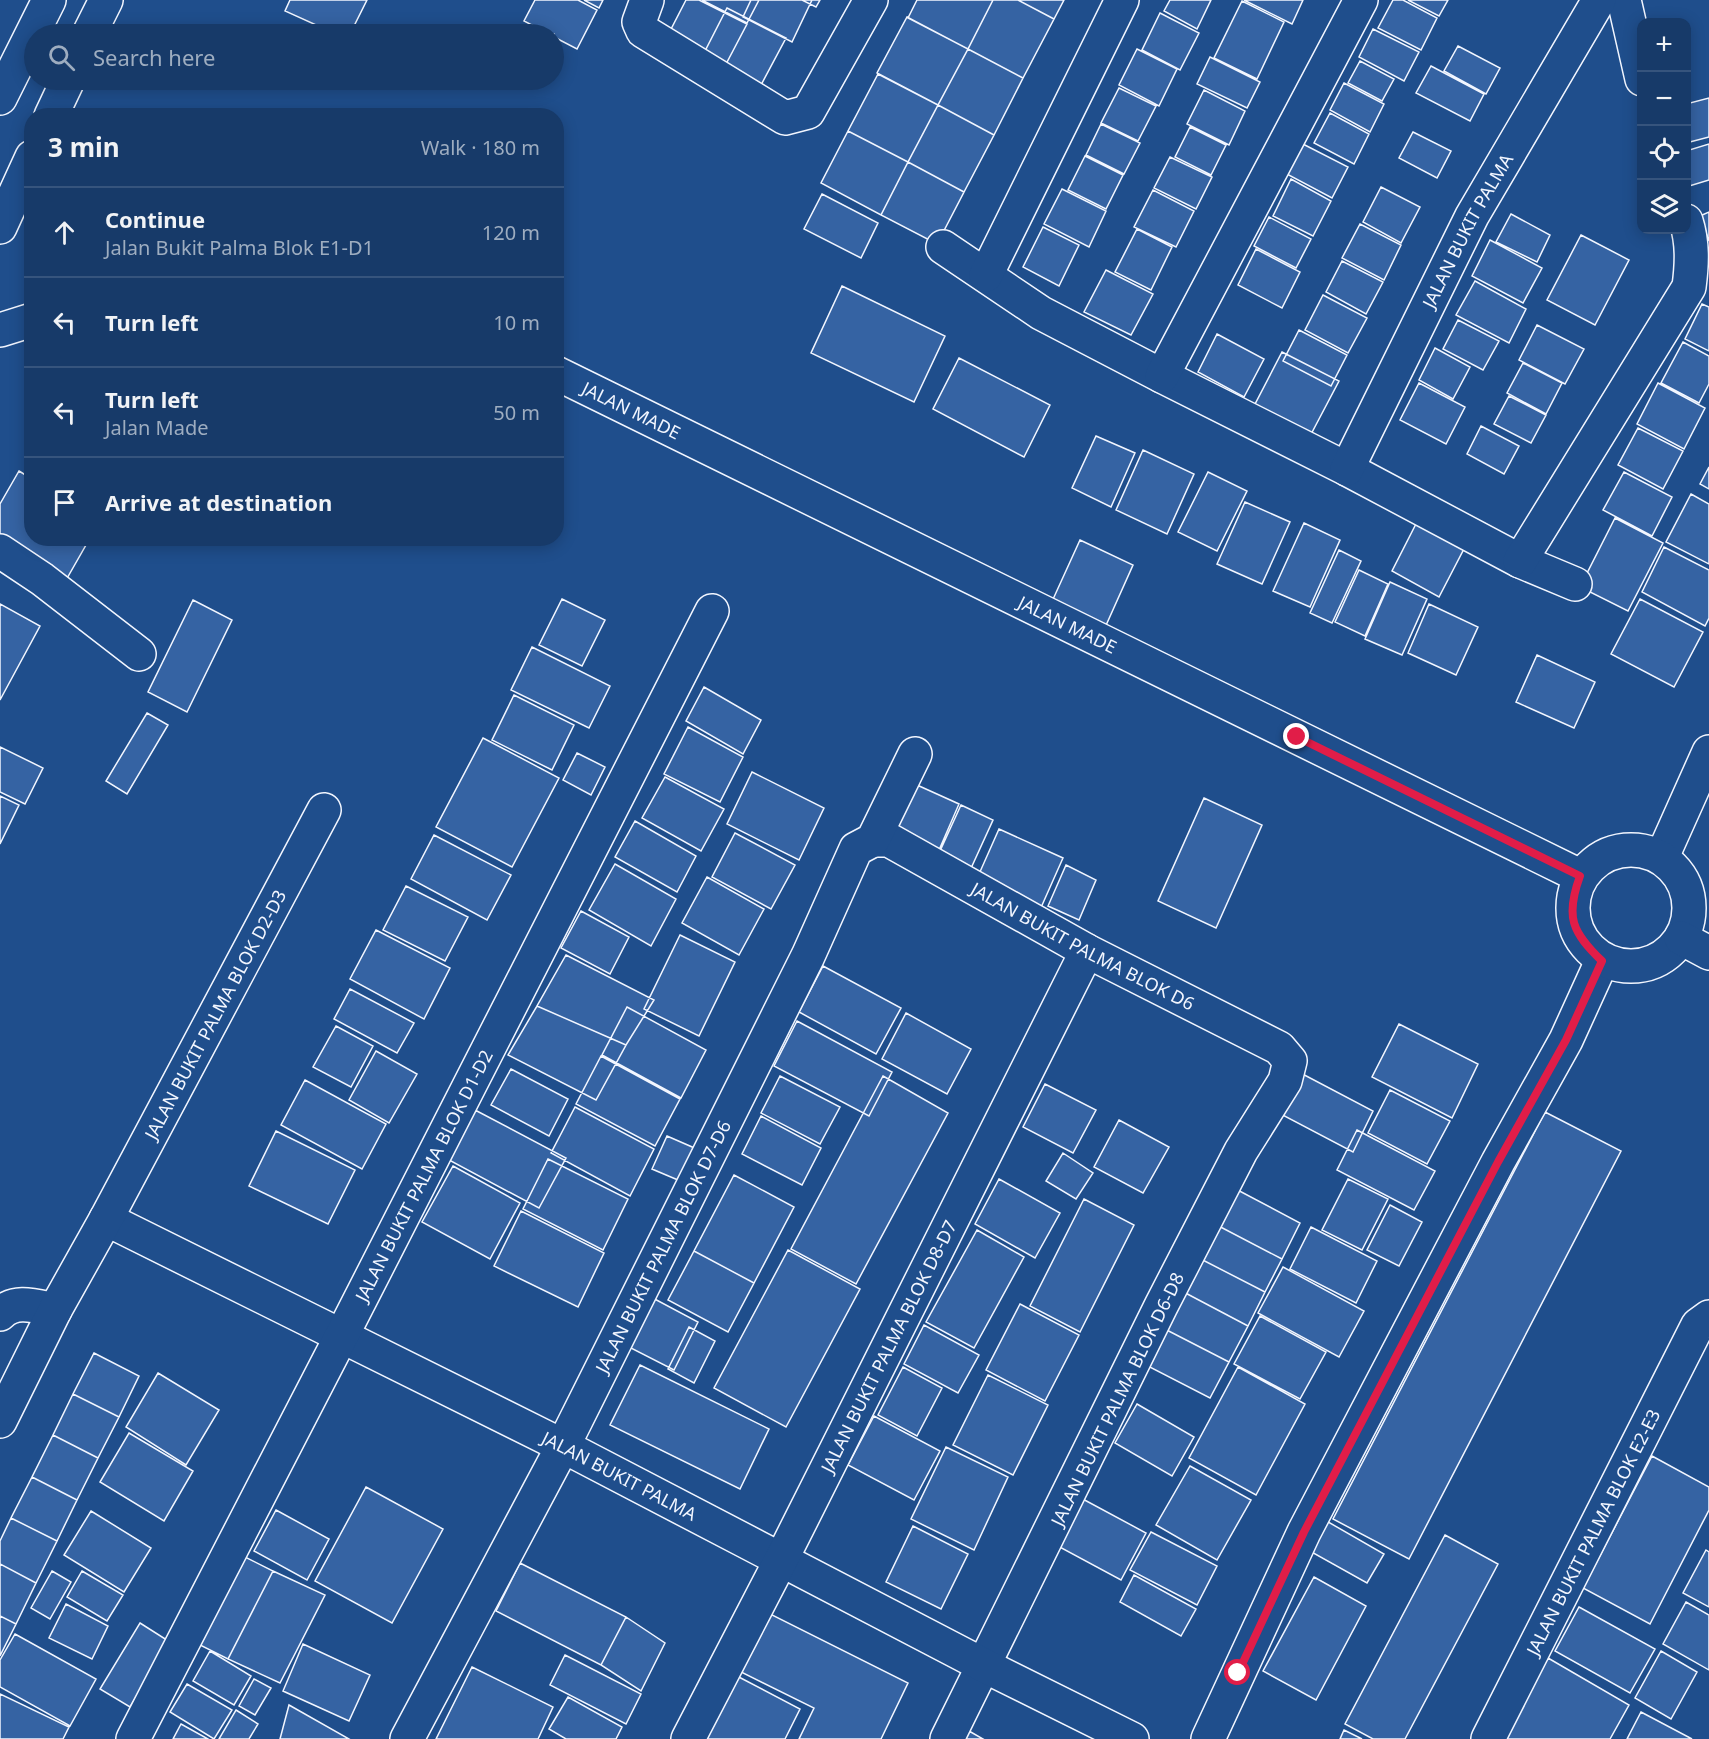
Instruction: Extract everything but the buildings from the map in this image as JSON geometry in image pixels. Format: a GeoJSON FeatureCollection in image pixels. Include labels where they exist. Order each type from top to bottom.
{"type":"FeatureCollection","features":[{"type":"Feature","properties":{"kind":"street"},"geometry":{"type":"LineString","coordinates":[[37,24],[49,0]]}},
{"type":"Feature","properties":{"kind":"street"},"geometry":{"type":"LineString","coordinates":[[94,24],[106,0]]}},
{"type":"Feature","properties":{"kind":"street"},"geometry":{"type":"LineString","coordinates":[[647,0],[639,22],[643,31],[785,118],[808,112],[871,0]]}},
{"type":"Feature","properties":{"kind":"street"},"geometry":{"type":"LineString","coordinates":[[986,275],[1122,0]]}},
{"type":"Feature","properties":{"kind":"street"},"geometry":{"type":"LineString","coordinates":[[1162,376],[1361,0]]}},
{"type":"Feature","properties":{"kind":"street","name":"JALAN BUKIT PALMA"},"geometry":{"type":"LineString","coordinates":[[1347,468],[1472,216],[1599,0]]}},
{"type":"Feature","properties":{"kind":"street"},"geometry":{"type":"LineString","coordinates":[[1624,0],[1639,72]]}},
{"type":"Feature","properties":{"kind":"street"},"geometry":{"type":"LineString","coordinates":[[0,98],[24,50]]}},
{"type":"Feature","properties":{"kind":"street"},"geometry":{"type":"LineString","coordinates":[[55,108],[63,90]]}},
{"type":"Feature","properties":{"kind":"street"},"geometry":{"type":"LineString","coordinates":[[0,226],[24,174]]}},
{"type":"Feature","properties":{"kind":"street"},"geometry":{"type":"LineString","coordinates":[[1520,561],[1689,287],[1692,264],[1691,234]]}},
{"type":"Feature","properties":{"kind":"street"},"geometry":{"type":"LineString","coordinates":[[943,247],[1041,313],[1347,468],[1520,561],[1575,584]]}},
{"type":"Feature","properties":{"kind":"street"},"geometry":{"type":"LineString","coordinates":[[0,330],[24,322]]}},
{"type":"Feature","properties":{"kind":"street","name":"JALAN MADE"},"geometry":{"type":"LineString","coordinates":[[564,377],[1580,876]]}},
{"type":"Feature","properties":{"kind":"street"},"geometry":{"type":"LineString","coordinates":[[0,552],[42,579],[139,654]]}},
{"type":"Feature","properties":{"kind":"street","name":"JALAN BUKIT PALMA BLOK D1-D2"},"geometry":{"type":"LineString","coordinates":[[133,1739],[712,611]]}},
{"type":"Feature","properties":{"kind":"street"},"geometry":{"type":"LineString","coordinates":[[1662,857],[1709,752]]}},
{"type":"Feature","properties":{"kind":"street","name":"JALAN BUKIT PALMA BLOK D7-D6"},"geometry":{"type":"LineString","coordinates":[[407,1739],[563,1446],[808,956],[856,849],[873,840],[915,754]]}},
{"type":"Feature","properties":{"kind":"street","name":"JALAN BUKIT PALMA BLOK D2-D3"},"geometry":{"type":"LineString","coordinates":[[0,1421],[55,1310],[324,810]]}},
{"type":"Feature","properties":{"kind":"street","name":"JALAN BUKIT PALMA BLOK D6"},"geometry":{"type":"LineString","coordinates":[[873,840],[889,840],[1087,951],[1279,1048],[1290,1061]]}},
{"type":"Feature","properties":{"kind":"street"},"geometry":{"type":"LineString","coordinates":[[1617,849],[1640,849],[1662,857],[1678,872],[1688,894],[1689,917],[1695,946],[1645,965],[1621,966],[1602,961],[1583,942],[1574,921],[1572,898],[1580,876],[1596,860],[1617,849]]}},
{"type":"Feature","properties":{"kind":"street","name":"JALAN BUKIT PALMA BLOK D8-D7"},"geometry":{"type":"LineString","coordinates":[[688,1739],[781,1560],[1087,951]]}},
{"type":"Feature","properties":{"kind":"street"},"geometry":{"type":"LineString","coordinates":[[1208,1739],[1304,1532],[1498,1162],[1566,1040],[1602,961]]}},
{"type":"Feature","properties":{"kind":"street","name":"JALAN BUKIT PALMA BLOK D6-D8"},"geometry":{"type":"LineString","coordinates":[[947,1739],[1241,1151],[1285,1081],[1290,1061]]}},
{"type":"Feature","properties":{"kind":"street","name":"JALAN BUKIT PALMA"},"geometry":{"type":"LineString","coordinates":[[106,1219],[563,1446],[985,1666],[1132,1739]]}},
{"type":"Feature","properties":{"kind":"street"},"geometry":{"type":"LineString","coordinates":[[0,1314],[9,1306],[26,1304],[55,1310]]}},
{"type":"Feature","properties":{"kind":"street","name":"JALAN BUKIT PALMA BLOK E2-E3"},"geometry":{"type":"LineString","coordinates":[[1488,1739],[1704,1321]]}},
{"type":"Feature","properties":{"kind":"route"},"geometry":{"type":"LineString","coordinates":[[1238,1673],[1304,1532],[1498,1162],[1566,1040],[1602,961],[1583,942],[1574,921],[1572,898],[1580,876],[1297,737]]}}]}
